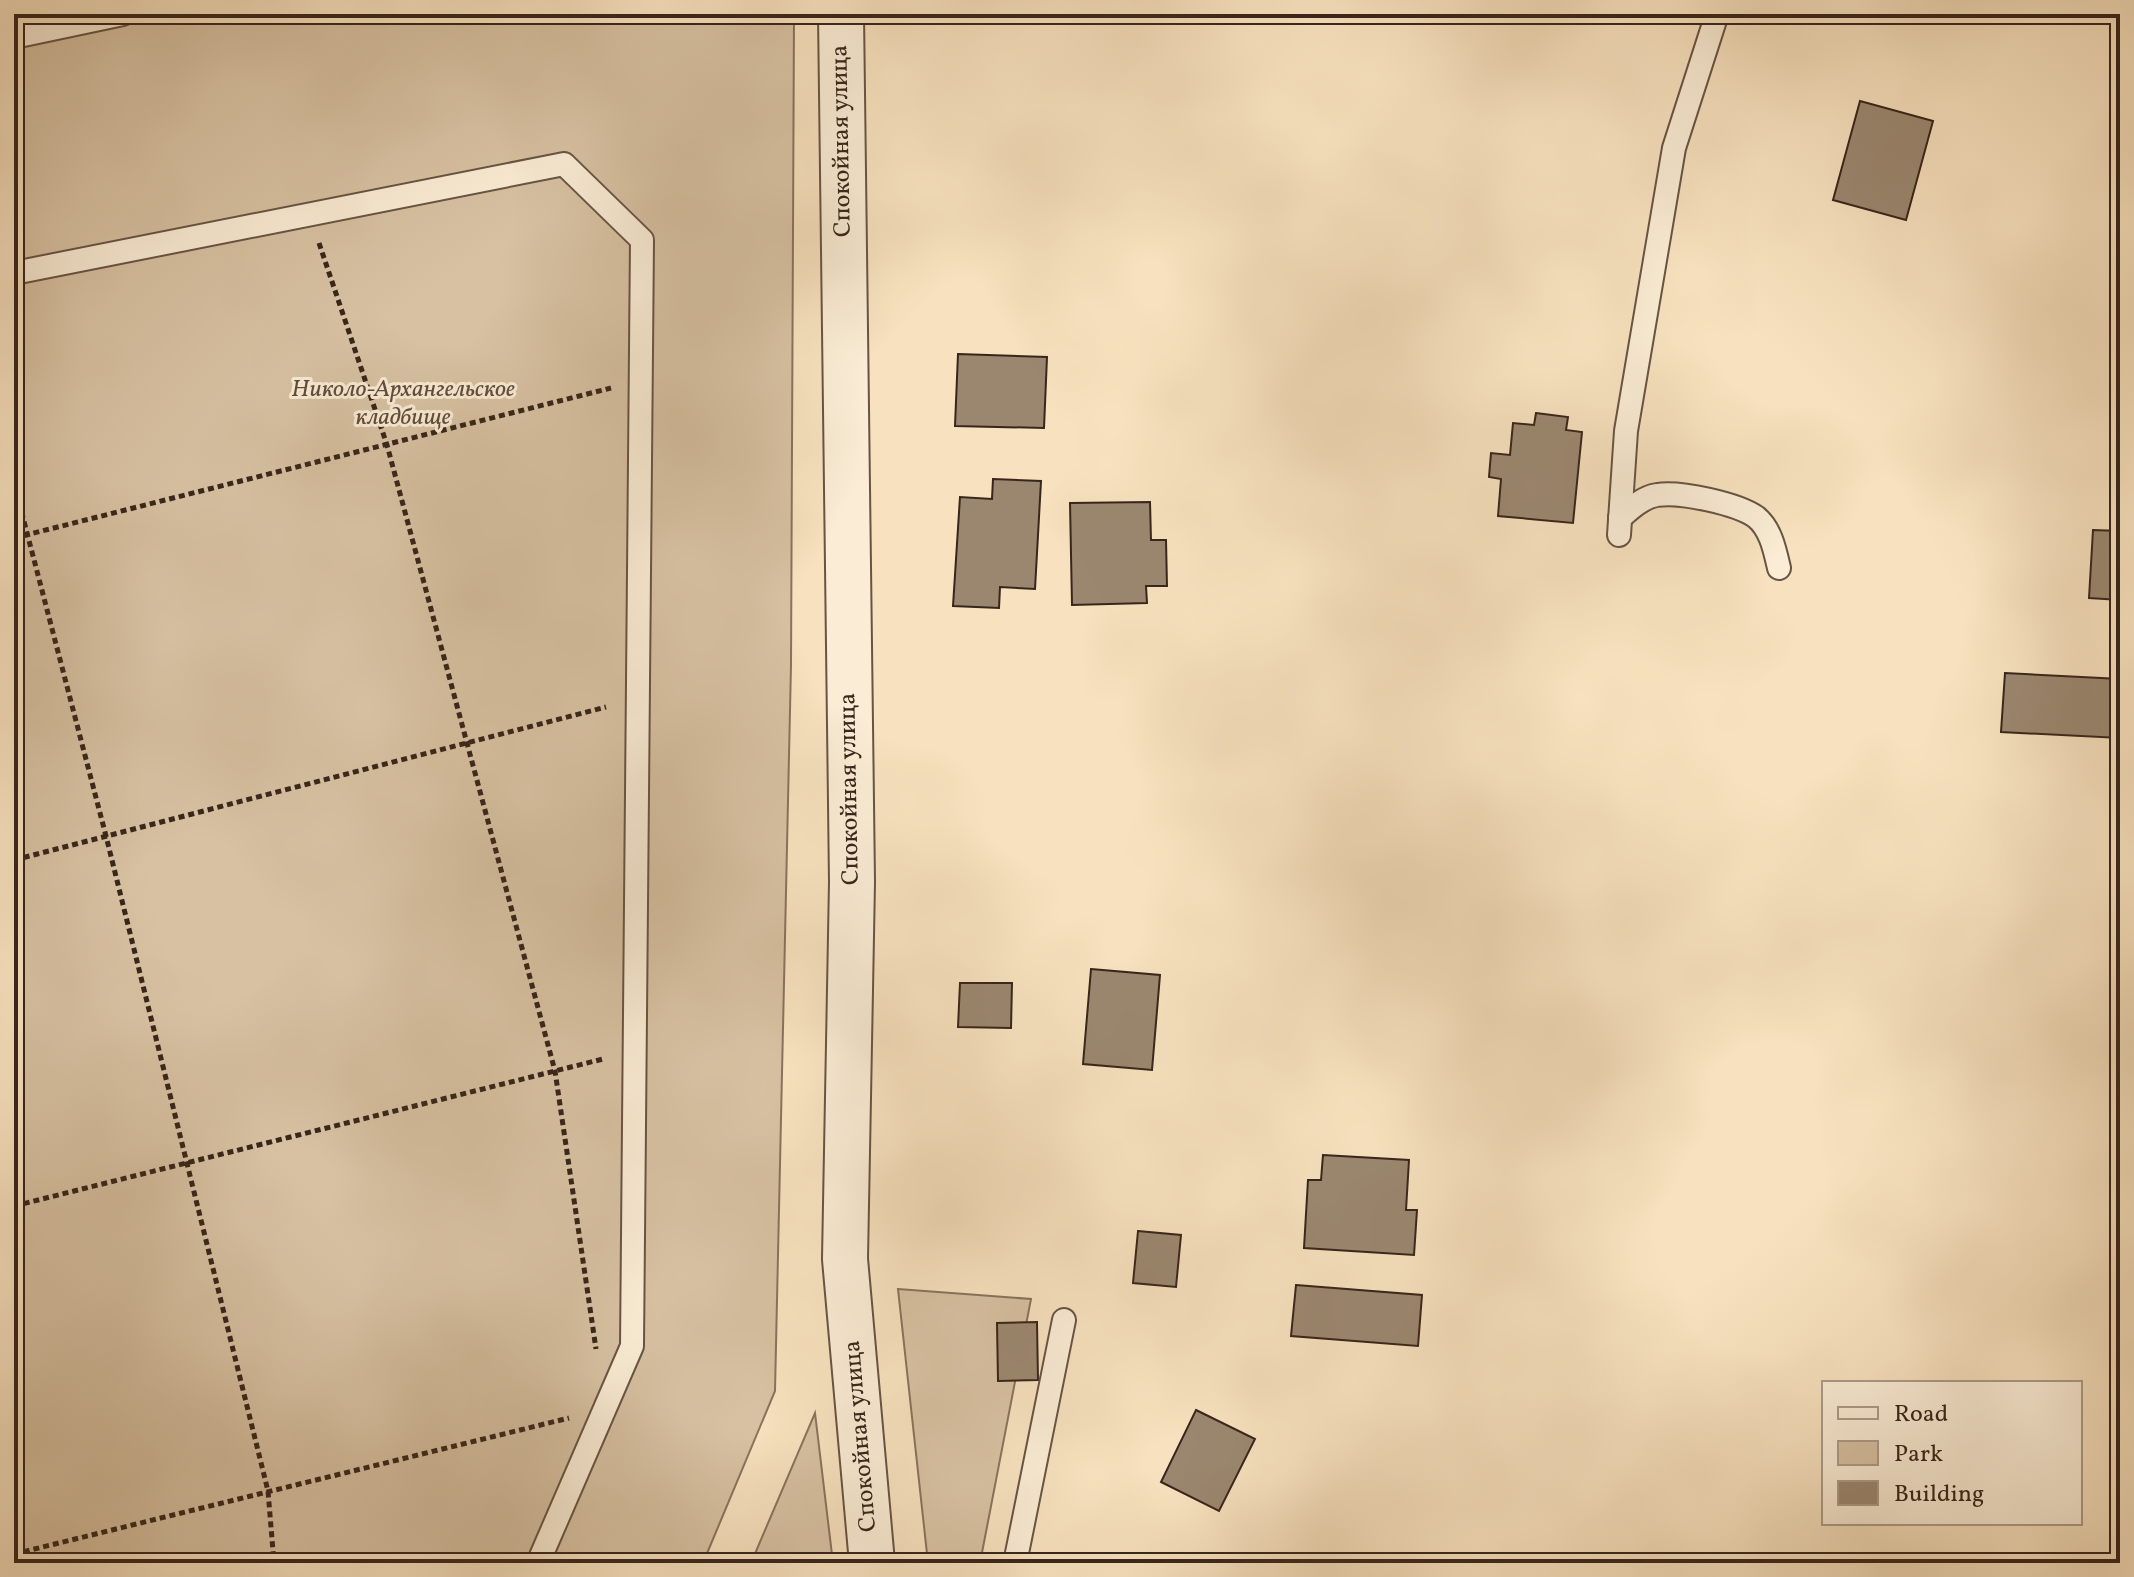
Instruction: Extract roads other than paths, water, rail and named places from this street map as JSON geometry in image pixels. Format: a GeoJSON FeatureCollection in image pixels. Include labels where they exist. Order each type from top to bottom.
{"type":"FeatureCollection","features":[{"type":"Feature","properties":{"kind":"street","name":"Спокойная улица"},"geometry":{"type":"LineString","coordinates":[[841,14],[852,882],[845,1259],[872,1563]]}},
{"type":"Feature","properties":{"kind":"lane"},"geometry":{"type":"LineString","coordinates":[[14,37],[123,14]]}},
{"type":"Feature","properties":{"kind":"lane"},"geometry":{"type":"LineString","coordinates":[[1717,14],[1674,148],[1626,431],[1619,527],[1635,505],[1657,495],[1730,506],[1757,518],[1772,540],[1779,568]]}},
{"type":"Feature","properties":{"kind":"lane"},"geometry":{"type":"LineString","coordinates":[[14,273],[564,164],[642,240],[632,1346],[538,1563]]}},
{"type":"Feature","properties":{"kind":"lane"},"geometry":{"type":"LineString","coordinates":[[1015,1563],[1064,1320]]}},
{"type":"Feature","properties":{"kind":"park label","name":"Николо-Архангельское кладбище"},"geometry":{"type":"Point","coordinates":[403,404]}}]}
